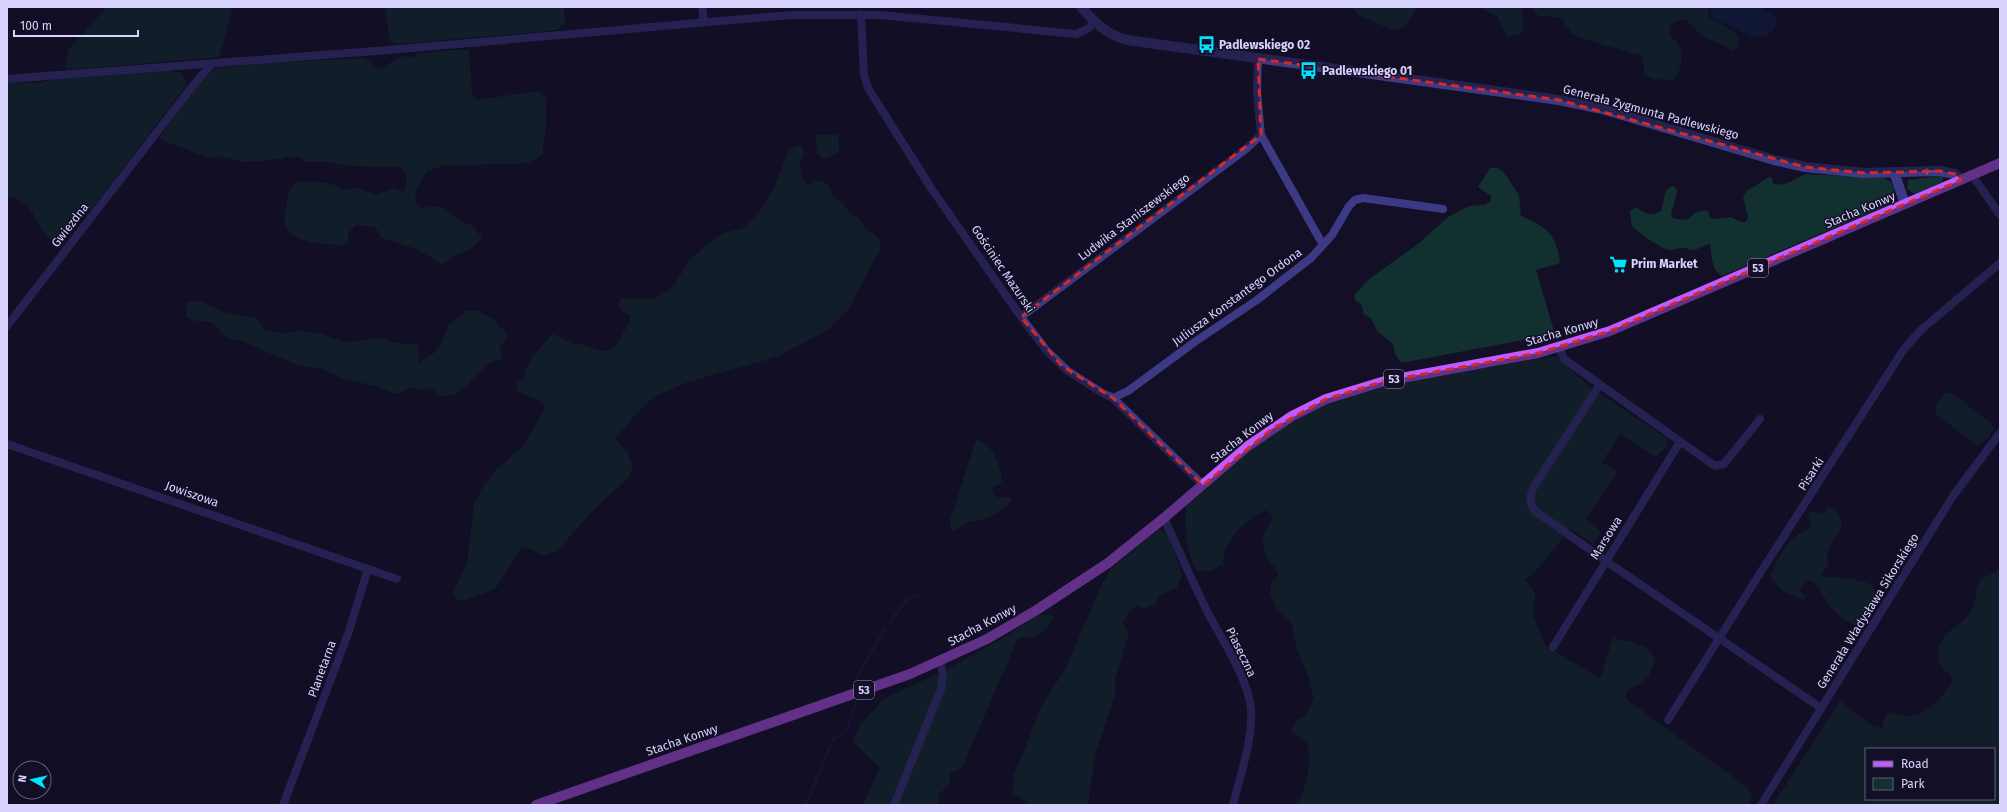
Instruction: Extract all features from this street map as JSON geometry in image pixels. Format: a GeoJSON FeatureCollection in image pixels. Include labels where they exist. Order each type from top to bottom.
{"type":"FeatureCollection","features":[{"type":"Feature","properties":{"kind":"main road","name":"Stacha Konwy"},"geometry":{"type":"LineString","coordinates":[[536,805],[856,693],[940,661],[987,639],[1047,604],[1108,563],[1164,518],[1248,446],[1272,428],[1297,413],[1340,394],[1392,379],[1496,361],[1559,348],[1610,332],[2000,163]]}},
{"type":"Feature","properties":{"kind":"street"},"geometry":{"type":"LineString","coordinates":[[702,7],[704,22]]}},
{"type":"Feature","properties":{"kind":"street","name":"Generała Zygmunta Padlewskiego"},"geometry":{"type":"LineString","coordinates":[[1081,7],[1094,22],[1109,34],[1127,40],[1559,100],[1602,109],[1804,167],[1844,172],[1939,170],[1955,174],[1961,180]]}},
{"type":"Feature","properties":{"kind":"street"},"geometry":{"type":"LineString","coordinates":[[7,79],[791,15],[861,14],[900,16],[1076,34],[1089,28],[1094,22]]}},
{"type":"Feature","properties":{"kind":"street","name":"Gościniec Mazurski"},"geometry":{"type":"LineString","coordinates":[[861,14],[864,75],[872,96],[931,188],[1021,317],[1047,351],[1062,366],[1104,394],[1113,398],[1203,485]]}},
{"type":"Feature","properties":{"kind":"street"},"geometry":{"type":"LineString","coordinates":[[1258,59],[1257,91],[1261,135],[1323,245]]}},
{"type":"Feature","properties":{"kind":"street","name":"Gwiezdna"},"geometry":{"type":"LineString","coordinates":[[7,326],[154,138],[195,83],[213,63]]}},
{"type":"Feature","properties":{"kind":"street","name":"Ludwika Staniszewskiego"},"geometry":{"type":"LineString","coordinates":[[1021,317],[1246,149],[1261,135]]}},
{"type":"Feature","properties":{"kind":"street"},"geometry":{"type":"LineString","coordinates":[[1894,172],[1905,204]]}},
{"type":"Feature","properties":{"kind":"street"},"geometry":{"type":"LineString","coordinates":[[1972,175],[2000,215]]}},
{"type":"Feature","properties":{"kind":"street","name":"Juliusza Konstantego Ordona"},"geometry":{"type":"LineString","coordinates":[[1113,398],[1128,391],[1196,341],[1257,300],[1311,258],[1332,235],[1349,206],[1359,199],[1443,209]]}},
{"type":"Feature","properties":{"kind":"street","name":"Pisarki"},"geometry":{"type":"LineString","coordinates":[[1668,720],[1904,349],[1921,330],[2000,263]]}},
{"type":"Feature","properties":{"kind":"street"},"geometry":{"type":"LineString","coordinates":[[1559,348],[1564,359],[1599,386],[1711,464],[1722,466],[1760,419]]}},
{"type":"Feature","properties":{"kind":"street"},"geometry":{"type":"LineString","coordinates":[[1599,386],[1533,488],[1530,497],[1531,505],[1535,511],[1719,639],[1822,708]]}},
{"type":"Feature","properties":{"kind":"street","name":"Generała Władysława Sikorskiego"},"geometry":{"type":"LineString","coordinates":[[1761,805],[1953,496],[2000,433]]}},
{"type":"Feature","properties":{"kind":"street","name":"Marsowa"},"geometry":{"type":"LineString","coordinates":[[1553,648],[1680,442]]}},
{"type":"Feature","properties":{"kind":"street","name":"Jowiszowa"},"geometry":{"type":"LineString","coordinates":[[7,444],[368,569]]}},
{"type":"Feature","properties":{"kind":"street","name":"Piaseczna"},"geometry":{"type":"LineString","coordinates":[[1164,518],[1193,583],[1242,678],[1249,697],[1251,720],[1233,805]]}},
{"type":"Feature","properties":{"kind":"street"},"geometry":{"type":"LineString","coordinates":[[368,569],[397,579]]}},
{"type":"Feature","properties":{"kind":"street","name":"Planetarna"},"geometry":{"type":"LineString","coordinates":[[283,805],[348,634],[368,569]]}},
{"type":"Feature","properties":{"kind":"street"},"geometry":{"type":"LineString","coordinates":[[894,805],[941,689],[943,675],[940,661]]}},
{"type":"Feature","properties":{"kind":"highlighted area"},"geometry":{"type":"Polygon","coordinates":[[[1258,59],[1559,100],[1805,167],[1864,173],[1939,171],[1955,174],[1961,180],[1610,331],[1538,353],[1385,381],[1326,399],[1272,429],[1203,485],[1113,398],[1062,366],[1021,317],[1261,135],[1258,59]]]}},
{"type":"Feature","properties":{"kind":"green space"},"geometry":{"type":"Polygon","coordinates":[[[107,7],[233,7],[219,57],[77,69],[67,68],[65,65],[69,49],[107,7]]]}},
{"type":"Feature","properties":{"kind":"green space"},"geometry":{"type":"Polygon","coordinates":[[[385,7],[564,7],[565,22],[558,30],[399,44],[392,43],[389,36],[385,7]]]}},
{"type":"Feature","properties":{"kind":"green space"},"geometry":{"type":"Polygon","coordinates":[[[1353,7],[1417,7],[1407,24],[1402,28],[1393,29],[1356,13],[1353,7]]]}},
{"type":"Feature","properties":{"kind":"green space"},"geometry":{"type":"Polygon","coordinates":[[[1478,7],[1525,7],[1521,11],[1523,26],[1522,32],[1514,36],[1507,36],[1497,16],[1478,7]]]}},
{"type":"Feature","properties":{"kind":"green space"},"geometry":{"type":"Polygon","coordinates":[[[1533,7],[1708,7],[1709,17],[1739,37],[1738,47],[1731,51],[1723,45],[1703,37],[1686,20],[1678,20],[1671,24],[1669,35],[1680,48],[1681,63],[1678,73],[1673,80],[1653,79],[1645,75],[1642,56],[1581,38],[1572,33],[1560,17],[1538,16],[1533,7]]]}},
{"type":"Feature","properties":{"kind":"green space"},"geometry":{"type":"Polygon","coordinates":[[[451,50],[469,50],[472,95],[478,100],[537,91],[546,98],[546,126],[542,155],[528,163],[441,166],[427,171],[416,190],[415,203],[421,209],[431,206],[444,208],[458,220],[472,225],[482,238],[471,248],[442,264],[417,249],[382,238],[375,227],[356,225],[349,232],[347,244],[339,245],[308,242],[291,234],[284,223],[288,193],[296,182],[326,183],[344,190],[356,188],[377,195],[393,188],[405,192],[407,173],[400,167],[349,166],[327,162],[306,162],[299,156],[291,159],[287,156],[281,159],[269,159],[263,162],[242,162],[219,156],[211,159],[162,140],[160,137],[197,85],[215,69],[254,64],[361,58],[370,61],[374,68],[381,69],[401,56],[412,58],[418,54],[451,50]]]}},
{"type":"Feature","properties":{"kind":"green space"},"geometry":{"type":"Polygon","coordinates":[[[170,70],[181,73],[186,82],[185,87],[91,210],[79,210],[73,216],[73,225],[62,243],[59,244],[48,237],[32,211],[22,201],[7,197],[7,83],[41,83],[50,80],[170,70]]]}},
{"type":"Feature","properties":{"kind":"green space"},"geometry":{"type":"Polygon","coordinates":[[[838,134],[839,152],[827,158],[822,158],[817,153],[816,135],[838,134]]]}},
{"type":"Feature","properties":{"kind":"green space"},"geometry":{"type":"Polygon","coordinates":[[[796,145],[802,146],[804,153],[800,168],[806,184],[811,184],[815,180],[822,181],[829,186],[833,196],[844,205],[850,214],[859,218],[865,229],[877,236],[881,247],[848,310],[828,330],[776,357],[688,382],[655,396],[637,413],[615,439],[628,453],[633,468],[628,478],[596,507],[557,551],[543,556],[531,549],[522,547],[495,589],[463,601],[456,599],[453,594],[467,563],[474,505],[481,490],[496,470],[523,446],[544,411],[545,405],[542,402],[523,394],[516,389],[518,382],[524,379],[530,360],[553,334],[575,345],[580,343],[601,351],[607,351],[612,348],[631,321],[630,315],[623,312],[618,305],[620,299],[646,299],[658,297],[673,287],[689,261],[709,243],[721,234],[743,228],[759,213],[773,190],[789,151],[796,145]]]}},
{"type":"Feature","properties":{"kind":"green space"},"geometry":{"type":"Polygon","coordinates":[[[1490,168],[1497,168],[1503,171],[1519,195],[1521,216],[1544,228],[1553,238],[1556,245],[1560,263],[1536,270],[1555,334],[1401,363],[1395,354],[1393,344],[1377,331],[1371,318],[1364,314],[1361,304],[1355,300],[1355,294],[1369,279],[1419,243],[1448,217],[1469,206],[1484,205],[1491,201],[1491,196],[1478,187],[1490,168]]]}},
{"type":"Feature","properties":{"kind":"green space"},"geometry":{"type":"Polygon","coordinates":[[[1806,174],[1884,178],[1891,182],[1894,189],[1893,199],[1888,205],[1722,276],[1718,273],[1714,266],[1710,244],[1695,250],[1682,248],[1669,250],[1650,240],[1632,226],[1630,211],[1636,207],[1648,214],[1658,213],[1661,211],[1666,190],[1672,186],[1676,188],[1677,192],[1671,214],[1673,218],[1680,220],[1685,219],[1698,212],[1708,211],[1712,219],[1731,217],[1741,222],[1746,222],[1748,217],[1743,197],[1747,191],[1769,177],[1771,177],[1774,184],[1778,185],[1790,182],[1806,174]]]}},
{"type":"Feature","properties":{"kind":"green space"},"geometry":{"type":"Polygon","coordinates":[[[1939,176],[1943,177],[1943,182],[1915,194],[1907,189],[1908,180],[1939,176]]]}},
{"type":"Feature","properties":{"kind":"green space"},"geometry":{"type":"Polygon","coordinates":[[[199,301],[224,312],[256,318],[265,330],[282,333],[299,331],[320,334],[344,342],[381,338],[397,343],[418,345],[419,363],[434,353],[441,344],[448,326],[466,311],[477,310],[495,321],[499,328],[504,329],[507,338],[499,348],[502,353],[501,359],[487,364],[466,386],[453,395],[442,396],[430,388],[421,390],[414,387],[395,394],[378,387],[342,378],[321,368],[300,366],[242,341],[227,338],[212,322],[196,321],[186,316],[187,303],[199,301]]]}},
{"type":"Feature","properties":{"kind":"green space"},"geometry":{"type":"Polygon","coordinates":[[[1556,356],[1590,387],[1666,438],[1667,446],[1656,457],[1620,434],[1602,462],[1617,472],[1586,519],[1601,532],[1594,544],[1570,529],[1538,568],[1525,580],[1535,593],[1533,615],[1545,645],[1600,679],[1613,638],[1631,642],[1647,649],[1655,658],[1651,669],[1643,682],[1628,690],[1625,695],[1627,700],[1744,785],[1753,796],[1748,805],[1298,805],[1303,792],[1309,766],[1309,750],[1306,742],[1291,731],[1297,721],[1306,715],[1314,699],[1309,678],[1297,650],[1292,624],[1276,607],[1270,592],[1272,582],[1279,574],[1265,552],[1263,541],[1265,531],[1273,516],[1267,510],[1251,519],[1237,531],[1231,539],[1224,555],[1223,564],[1211,571],[1197,571],[1188,548],[1186,532],[1186,507],[1269,435],[1311,411],[1344,398],[1409,381],[1556,356]]]}},
{"type":"Feature","properties":{"kind":"green space"},"geometry":{"type":"Polygon","coordinates":[[[1950,393],[1962,400],[1975,412],[1986,419],[1994,428],[1987,439],[1978,446],[1936,414],[1935,407],[1944,394],[1950,393]]]}},
{"type":"Feature","properties":{"kind":"green space"},"geometry":{"type":"Polygon","coordinates":[[[976,440],[987,445],[998,463],[1002,476],[1002,482],[991,488],[994,496],[1001,498],[1010,497],[1012,500],[992,516],[978,521],[968,522],[951,530],[950,521],[976,440]]]}},
{"type":"Feature","properties":{"kind":"green space"},"geometry":{"type":"Polygon","coordinates":[[[1827,507],[1836,512],[1841,518],[1842,523],[1839,532],[1828,550],[1828,566],[1822,572],[1822,576],[1828,578],[1839,577],[1870,584],[1879,597],[1863,625],[1858,627],[1834,611],[1820,589],[1813,582],[1808,580],[1802,585],[1800,591],[1806,597],[1803,600],[1782,590],[1770,576],[1784,549],[1792,540],[1809,527],[1810,522],[1808,514],[1812,512],[1824,513],[1827,507]]]}},
{"type":"Feature","properties":{"kind":"green space"},"geometry":{"type":"Polygon","coordinates":[[[1160,529],[1169,536],[1182,575],[1177,587],[1158,597],[1156,604],[1144,609],[1137,606],[1127,614],[1123,624],[1129,633],[1115,679],[1115,695],[1095,755],[1088,805],[1031,805],[1013,793],[1014,773],[1025,750],[1038,713],[1051,690],[1064,672],[1103,582],[1111,569],[1160,529]]]}},
{"type":"Feature","properties":{"kind":"green space"},"geometry":{"type":"Polygon","coordinates":[[[2000,568],[2000,805],[1773,805],[1840,701],[1874,727],[1883,728],[1884,718],[1889,712],[1908,716],[1915,715],[1922,713],[1934,705],[1952,682],[1951,674],[1943,669],[1939,662],[1938,656],[1941,641],[1969,615],[1974,605],[1979,582],[1984,577],[1992,574],[2000,568]]]}},
{"type":"Feature","properties":{"kind":"green space"},"geometry":{"type":"Polygon","coordinates":[[[1048,614],[1054,618],[1043,632],[1031,637],[1018,638],[962,767],[950,774],[950,784],[940,793],[937,805],[863,805],[880,768],[853,742],[860,725],[884,699],[950,668],[1010,634],[1034,617],[1048,614]]]}},
{"type":"Feature","properties":{"kind":"water"},"geometry":{"type":"Polygon","coordinates":[[[1714,7],[1760,7],[1775,16],[1776,25],[1773,31],[1766,36],[1752,36],[1712,18],[1711,10],[1714,7]]]}},
{"type":"Feature","properties":{"kind":"waterway"},"geometry":{"type":"LineString","coordinates":[[889,623],[907,599],[920,595]]}},
{"type":"Feature","properties":{"kind":"waterway"},"geometry":{"type":"LineString","coordinates":[[855,686],[856,679],[885,628]]}},
{"type":"Feature","properties":{"kind":"waterway"},"geometry":{"type":"LineString","coordinates":[[806,805],[834,738],[847,731],[857,699]]}},
{"type":"Feature","properties":{"kind":"place","name":"Padlewskiego 02"},"geometry":{"type":"Point","coordinates":[1206,45]}},
{"type":"Feature","properties":{"kind":"place","name":"Padlewskiego 01"},"geometry":{"type":"Point","coordinates":[1309,71]}},
{"type":"Feature","properties":{"kind":"place","name":"Prim Market"},"geometry":{"type":"Point","coordinates":[1618,264]}}]}
